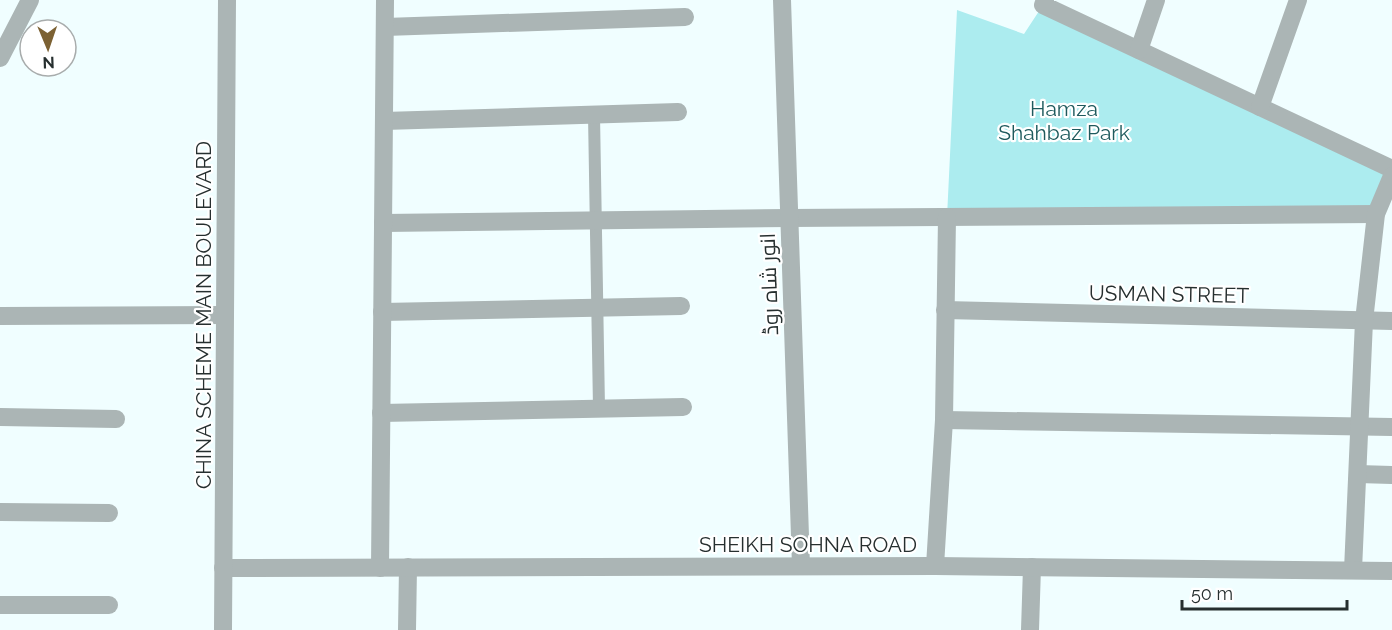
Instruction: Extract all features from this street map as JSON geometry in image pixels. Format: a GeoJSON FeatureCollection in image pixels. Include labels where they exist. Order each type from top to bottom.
{"type":"FeatureCollection","features":[{"type":"Feature","properties":{"kind":"street"},"geometry":{"type":"LineString","coordinates":[[0,58],[30,0]]}},
{"type":"Feature","properties":{"kind":"street","name":"CHINA SCHEME MAIN BOULEVARD"},"geometry":{"type":"LineString","coordinates":[[223,630],[227,0]]}},
{"type":"Feature","properties":{"kind":"street"},"geometry":{"type":"LineString","coordinates":[[380,568],[384,0]]}},
{"type":"Feature","properties":{"kind":"street","name":"انور شاہ روڈ"},"geometry":{"type":"LineString","coordinates":[[782,0],[801,566]]}},
{"type":"Feature","properties":{"kind":"street"},"geometry":{"type":"LineString","coordinates":[[1045,0],[1043,5],[1392,169]]}},
{"type":"Feature","properties":{"kind":"street"},"geometry":{"type":"LineString","coordinates":[[1139,50],[1156,0]]}},
{"type":"Feature","properties":{"kind":"street"},"geometry":{"type":"LineString","coordinates":[[1260,107],[1298,0]]}},
{"type":"Feature","properties":{"kind":"street"},"geometry":{"type":"LineString","coordinates":[[385,27],[685,17]]}},
{"type":"Feature","properties":{"kind":"street"},"geometry":{"type":"LineString","coordinates":[[384,121],[678,112]]}},
{"type":"Feature","properties":{"kind":"street"},"geometry":{"type":"LineString","coordinates":[[1353,570],[1364,321],[1376,214],[1392,176]]}},
{"type":"Feature","properties":{"kind":"street"},"geometry":{"type":"LineString","coordinates":[[383,224],[789,218],[1376,214]]}},
{"type":"Feature","properties":{"kind":"street"},"geometry":{"type":"LineString","coordinates":[[935,566],[944,420],[947,217]]}},
{"type":"Feature","properties":{"kind":"street"},"geometry":{"type":"LineString","coordinates":[[382,312],[681,306]]}},
{"type":"Feature","properties":{"kind":"street","name":"USMAN STREET"},"geometry":{"type":"LineString","coordinates":[[945,310],[1392,321]]}},
{"type":"Feature","properties":{"kind":"street"},"geometry":{"type":"LineString","coordinates":[[0,316],[225,315]]}},
{"type":"Feature","properties":{"kind":"street"},"geometry":{"type":"LineString","coordinates":[[381,413],[683,407]]}},
{"type":"Feature","properties":{"kind":"street"},"geometry":{"type":"LineString","coordinates":[[0,417],[116,419]]}},
{"type":"Feature","properties":{"kind":"street"},"geometry":{"type":"LineString","coordinates":[[944,420],[1392,427]]}},
{"type":"Feature","properties":{"kind":"street"},"geometry":{"type":"LineString","coordinates":[[1358,474],[1392,475]]}},
{"type":"Feature","properties":{"kind":"street"},"geometry":{"type":"LineString","coordinates":[[0,512],[109,513]]}},
{"type":"Feature","properties":{"kind":"street","name":"SHEIKH SOHNA ROAD"},"geometry":{"type":"LineString","coordinates":[[223,568],[935,566],[1392,571]]}},
{"type":"Feature","properties":{"kind":"street"},"geometry":{"type":"LineString","coordinates":[[407,630],[408,567]]}},
{"type":"Feature","properties":{"kind":"street"},"geometry":{"type":"LineString","coordinates":[[1030,630],[1032,567]]}},
{"type":"Feature","properties":{"kind":"street"},"geometry":{"type":"LineString","coordinates":[[0,605],[109,605]]}},
{"type":"Feature","properties":{"kind":"lane"},"geometry":{"type":"LineString","coordinates":[[594,115],[599,408]]}},
{"type":"Feature","properties":{"kind":"green space","name":"Hamza Shahbaz Park"},"geometry":{"type":"Polygon","coordinates":[[[1043,5],[1392,169],[1376,214],[947,217],[957,10],[1024,34],[1043,5]]]}}]}
